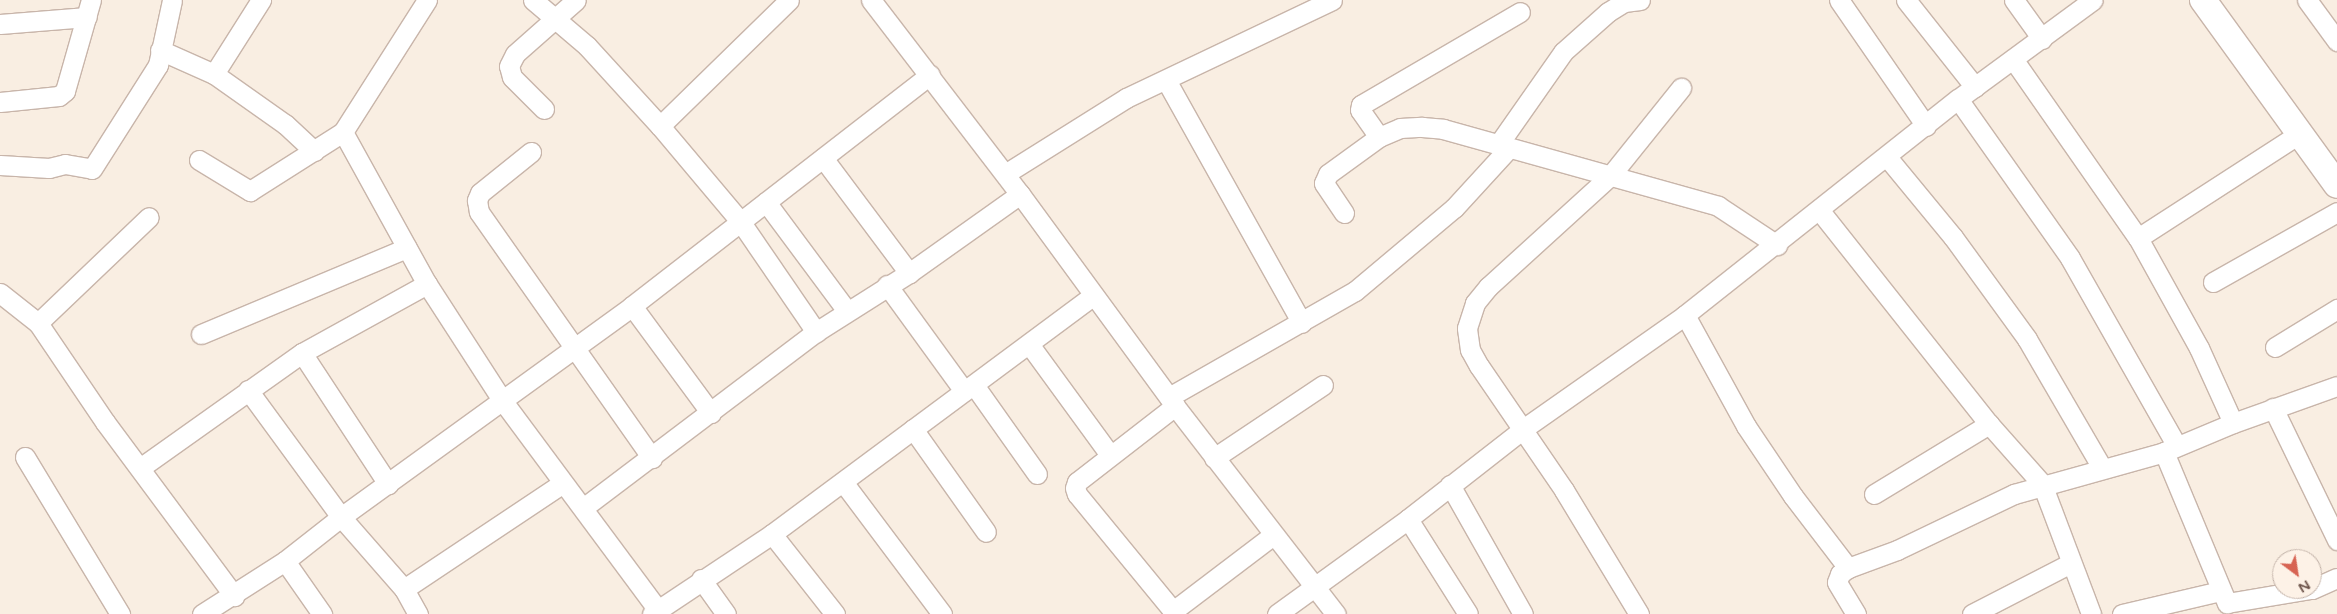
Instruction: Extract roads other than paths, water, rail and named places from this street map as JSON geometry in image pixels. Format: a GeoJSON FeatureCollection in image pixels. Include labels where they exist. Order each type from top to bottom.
{"type":"FeatureCollection","features":[{"type":"Feature","properties":{"kind":"street"},"geometry":{"type":"LineString","coordinates":[[0,165],[49,168],[65,164],[92,169],[158,66],[172,0]]}},
{"type":"Feature","properties":{"kind":"street"},"geometry":{"type":"LineString","coordinates":[[214,74],[260,0]]}},
{"type":"Feature","properties":{"kind":"street"},"geometry":{"type":"LineString","coordinates":[[199,160],[250,191],[343,132],[427,0]]}},
{"type":"Feature","properties":{"kind":"street"},"geometry":{"type":"LineString","coordinates":[[533,0],[556,18],[660,126],[740,221],[816,332]]}},
{"type":"Feature","properties":{"kind":"street"},"geometry":{"type":"LineString","coordinates":[[544,109],[512,76],[509,66],[515,54],[576,0]]}},
{"type":"Feature","properties":{"kind":"street"},"geometry":{"type":"LineString","coordinates":[[660,126],[789,0]]}},
{"type":"Feature","properties":{"kind":"street"},"geometry":{"type":"LineString","coordinates":[[871,0],[1020,194],[1092,296],[1214,458],[1336,614]]}},
{"type":"Feature","properties":{"kind":"street"},"geometry":{"type":"LineString","coordinates":[[1005,174],[1126,98],[1332,0]]}},
{"type":"Feature","properties":{"kind":"street"},"geometry":{"type":"LineString","coordinates":[[1273,535],[1175,610],[1170,609],[1075,488],[1172,401],[1354,291],[1454,208],[1503,147],[1563,52],[1608,12],[1624,2],[1640,0]]}},
{"type":"Feature","properties":{"kind":"street"},"geometry":{"type":"LineString","coordinates":[[1839,0],[1926,126]]}},
{"type":"Feature","properties":{"kind":"street"},"geometry":{"type":"LineString","coordinates":[[1906,0],[1975,87]]}},
{"type":"Feature","properties":{"kind":"street"},"geometry":{"type":"LineString","coordinates":[[2014,0],[2042,39]]}},
{"type":"Feature","properties":{"kind":"street"},"geometry":{"type":"LineString","coordinates":[[1277,614],[1408,519],[1523,429],[1685,315],[1820,211],[1958,99],[2093,0]]}},
{"type":"Feature","properties":{"kind":"street"},"geometry":{"type":"LineString","coordinates":[[2203,0],[2300,133],[2333,170]]}},
{"type":"Feature","properties":{"kind":"street"},"geometry":{"type":"LineString","coordinates":[[2307,0],[2337,41]]}},
{"type":"Feature","properties":{"kind":"street"},"geometry":{"type":"LineString","coordinates":[[0,24],[89,8],[65,91],[59,96],[0,102]]}},
{"type":"Feature","properties":{"kind":"street"},"geometry":{"type":"LineString","coordinates":[[1379,137],[1360,110],[1361,105],[1520,12]]}},
{"type":"Feature","properties":{"kind":"street"},"geometry":{"type":"LineString","coordinates":[[160,50],[214,74],[285,124],[314,151]]}},
{"type":"Feature","properties":{"kind":"street"},"geometry":{"type":"LineString","coordinates":[[2013,59],[2138,238],[2199,348],[2233,423]]}},
{"type":"Feature","properties":{"kind":"street"},"geometry":{"type":"LineString","coordinates":[[202,614],[230,604],[341,517],[632,306],[930,75]]}},
{"type":"Feature","properties":{"kind":"street"},"geometry":{"type":"LineString","coordinates":[[1166,80],[1302,323]]}},
{"type":"Feature","properties":{"kind":"street"},"geometry":{"type":"LineString","coordinates":[[1639,614],[1523,429],[1470,350],[1467,328],[1475,303],[1488,287],[1611,175],[1681,88]]}},
{"type":"Feature","properties":{"kind":"street"},"geometry":{"type":"LineString","coordinates":[[1958,99],[2070,258],[2171,449],[2220,591],[2230,604],[2272,596]]}},
{"type":"Feature","properties":{"kind":"street"},"geometry":{"type":"LineString","coordinates":[[1344,213],[1324,183],[1325,178],[1379,137],[1400,128],[1422,127],[1443,129],[1718,206],[1777,245]]}},
{"type":"Feature","properties":{"kind":"street"},"geometry":{"type":"LineString","coordinates":[[343,132],[427,284],[502,400],[583,508],[655,612],[701,579],[772,534],[1092,296]]}},
{"type":"Feature","properties":{"kind":"street"},"geometry":{"type":"LineString","coordinates":[[2138,238],[2300,133]]}},
{"type":"Feature","properties":{"kind":"street"},"geometry":{"type":"LineString","coordinates":[[531,152],[480,193],[477,200],[479,212],[576,347],[652,458]]}},
{"type":"Feature","properties":{"kind":"street"},"geometry":{"type":"LineString","coordinates":[[1887,157],[1954,237],[2028,339],[2102,468]]}},
{"type":"Feature","properties":{"kind":"street"},"geometry":{"type":"LineString","coordinates":[[823,158],[909,273]]}},
{"type":"Feature","properties":{"kind":"street"},"geometry":{"type":"LineString","coordinates":[[583,508],[652,458],[816,332],[909,273],[1020,194]]}},
{"type":"Feature","properties":{"kind":"street"},"geometry":{"type":"LineString","coordinates":[[766,202],[847,311]]}},
{"type":"Feature","properties":{"kind":"street"},"geometry":{"type":"LineString","coordinates":[[1820,211],[1989,424],[2042,484],[2091,614]]}},
{"type":"Feature","properties":{"kind":"street"},"geometry":{"type":"LineString","coordinates":[[2213,282],[2337,212]]}},
{"type":"Feature","properties":{"kind":"street"},"geometry":{"type":"LineString","coordinates":[[38,323],[149,216]]}},
{"type":"Feature","properties":{"kind":"street"},"geometry":{"type":"LineString","coordinates":[[201,334],[407,248]]}},
{"type":"Feature","properties":{"kind":"street"},"geometry":{"type":"LineString","coordinates":[[140,468],[302,353],[427,284]]}},
{"type":"Feature","properties":{"kind":"street"},"geometry":{"type":"LineString","coordinates":[[888,285],[1037,474]]}},
{"type":"Feature","properties":{"kind":"street"},"geometry":{"type":"LineString","coordinates":[[0,293],[38,323],[140,468],[230,604]]}},
{"type":"Feature","properties":{"kind":"street"},"geometry":{"type":"LineString","coordinates":[[632,306],[711,413]]}},
{"type":"Feature","properties":{"kind":"street"},"geometry":{"type":"LineString","coordinates":[[2275,347],[2337,309]]}},
{"type":"Feature","properties":{"kind":"street"},"geometry":{"type":"LineString","coordinates":[[1685,315],[1746,426],[1793,496],[1848,568]]}},
{"type":"Feature","properties":{"kind":"street"},"geometry":{"type":"LineString","coordinates":[[1029,344],[1110,455]]}},
{"type":"Feature","properties":{"kind":"street"},"geometry":{"type":"LineString","coordinates":[[302,353],[388,484]]}},
{"type":"Feature","properties":{"kind":"street"},"geometry":{"type":"LineString","coordinates":[[1214,458],[1323,385]]}},
{"type":"Feature","properties":{"kind":"street"},"geometry":{"type":"LineString","coordinates":[[1856,614],[1838,582],[1840,574],[1848,568],[1897,550],[2014,494],[2042,484],[2171,449],[2233,423],[2337,386]]}},
{"type":"Feature","properties":{"kind":"street"},"geometry":{"type":"LineString","coordinates":[[248,390],[341,517],[404,589],[418,614]]}},
{"type":"Feature","properties":{"kind":"street"},"geometry":{"type":"LineString","coordinates":[[2273,408],[2330,503],[2337,540]]}},
{"type":"Feature","properties":{"kind":"street"},"geometry":{"type":"LineString","coordinates":[[1874,494],[1989,424]]}},
{"type":"Feature","properties":{"kind":"street"},"geometry":{"type":"LineString","coordinates":[[913,429],[986,532]]}},
{"type":"Feature","properties":{"kind":"street"},"geometry":{"type":"LineString","coordinates":[[25,457],[120,614]]}},
{"type":"Feature","properties":{"kind":"street"},"geometry":{"type":"LineString","coordinates":[[842,482],[942,614]]}},
{"type":"Feature","properties":{"kind":"street"},"geometry":{"type":"LineString","coordinates":[[404,589],[563,483]]}},
{"type":"Feature","properties":{"kind":"street"},"geometry":{"type":"LineString","coordinates":[[1450,485],[1523,614]]}},
{"type":"Feature","properties":{"kind":"street"},"geometry":{"type":"LineString","coordinates":[[1408,519],[1468,614]]}},
{"type":"Feature","properties":{"kind":"street"},"geometry":{"type":"LineString","coordinates":[[772,534],[835,614]]}},
{"type":"Feature","properties":{"kind":"street"},"geometry":{"type":"LineString","coordinates":[[285,561],[322,614]]}},
{"type":"Feature","properties":{"kind":"street"},"geometry":{"type":"LineString","coordinates":[[1972,614],[2071,564]]}},
{"type":"Feature","properties":{"kind":"street"},"geometry":{"type":"LineString","coordinates":[[2322,585],[2337,578]]}},
{"type":"Feature","properties":{"kind":"street"},"geometry":{"type":"LineString","coordinates":[[701,579],[726,614]]}},
{"type":"Feature","properties":{"kind":"street"},"geometry":{"type":"LineString","coordinates":[[2122,614],[2220,591]]}}]}
